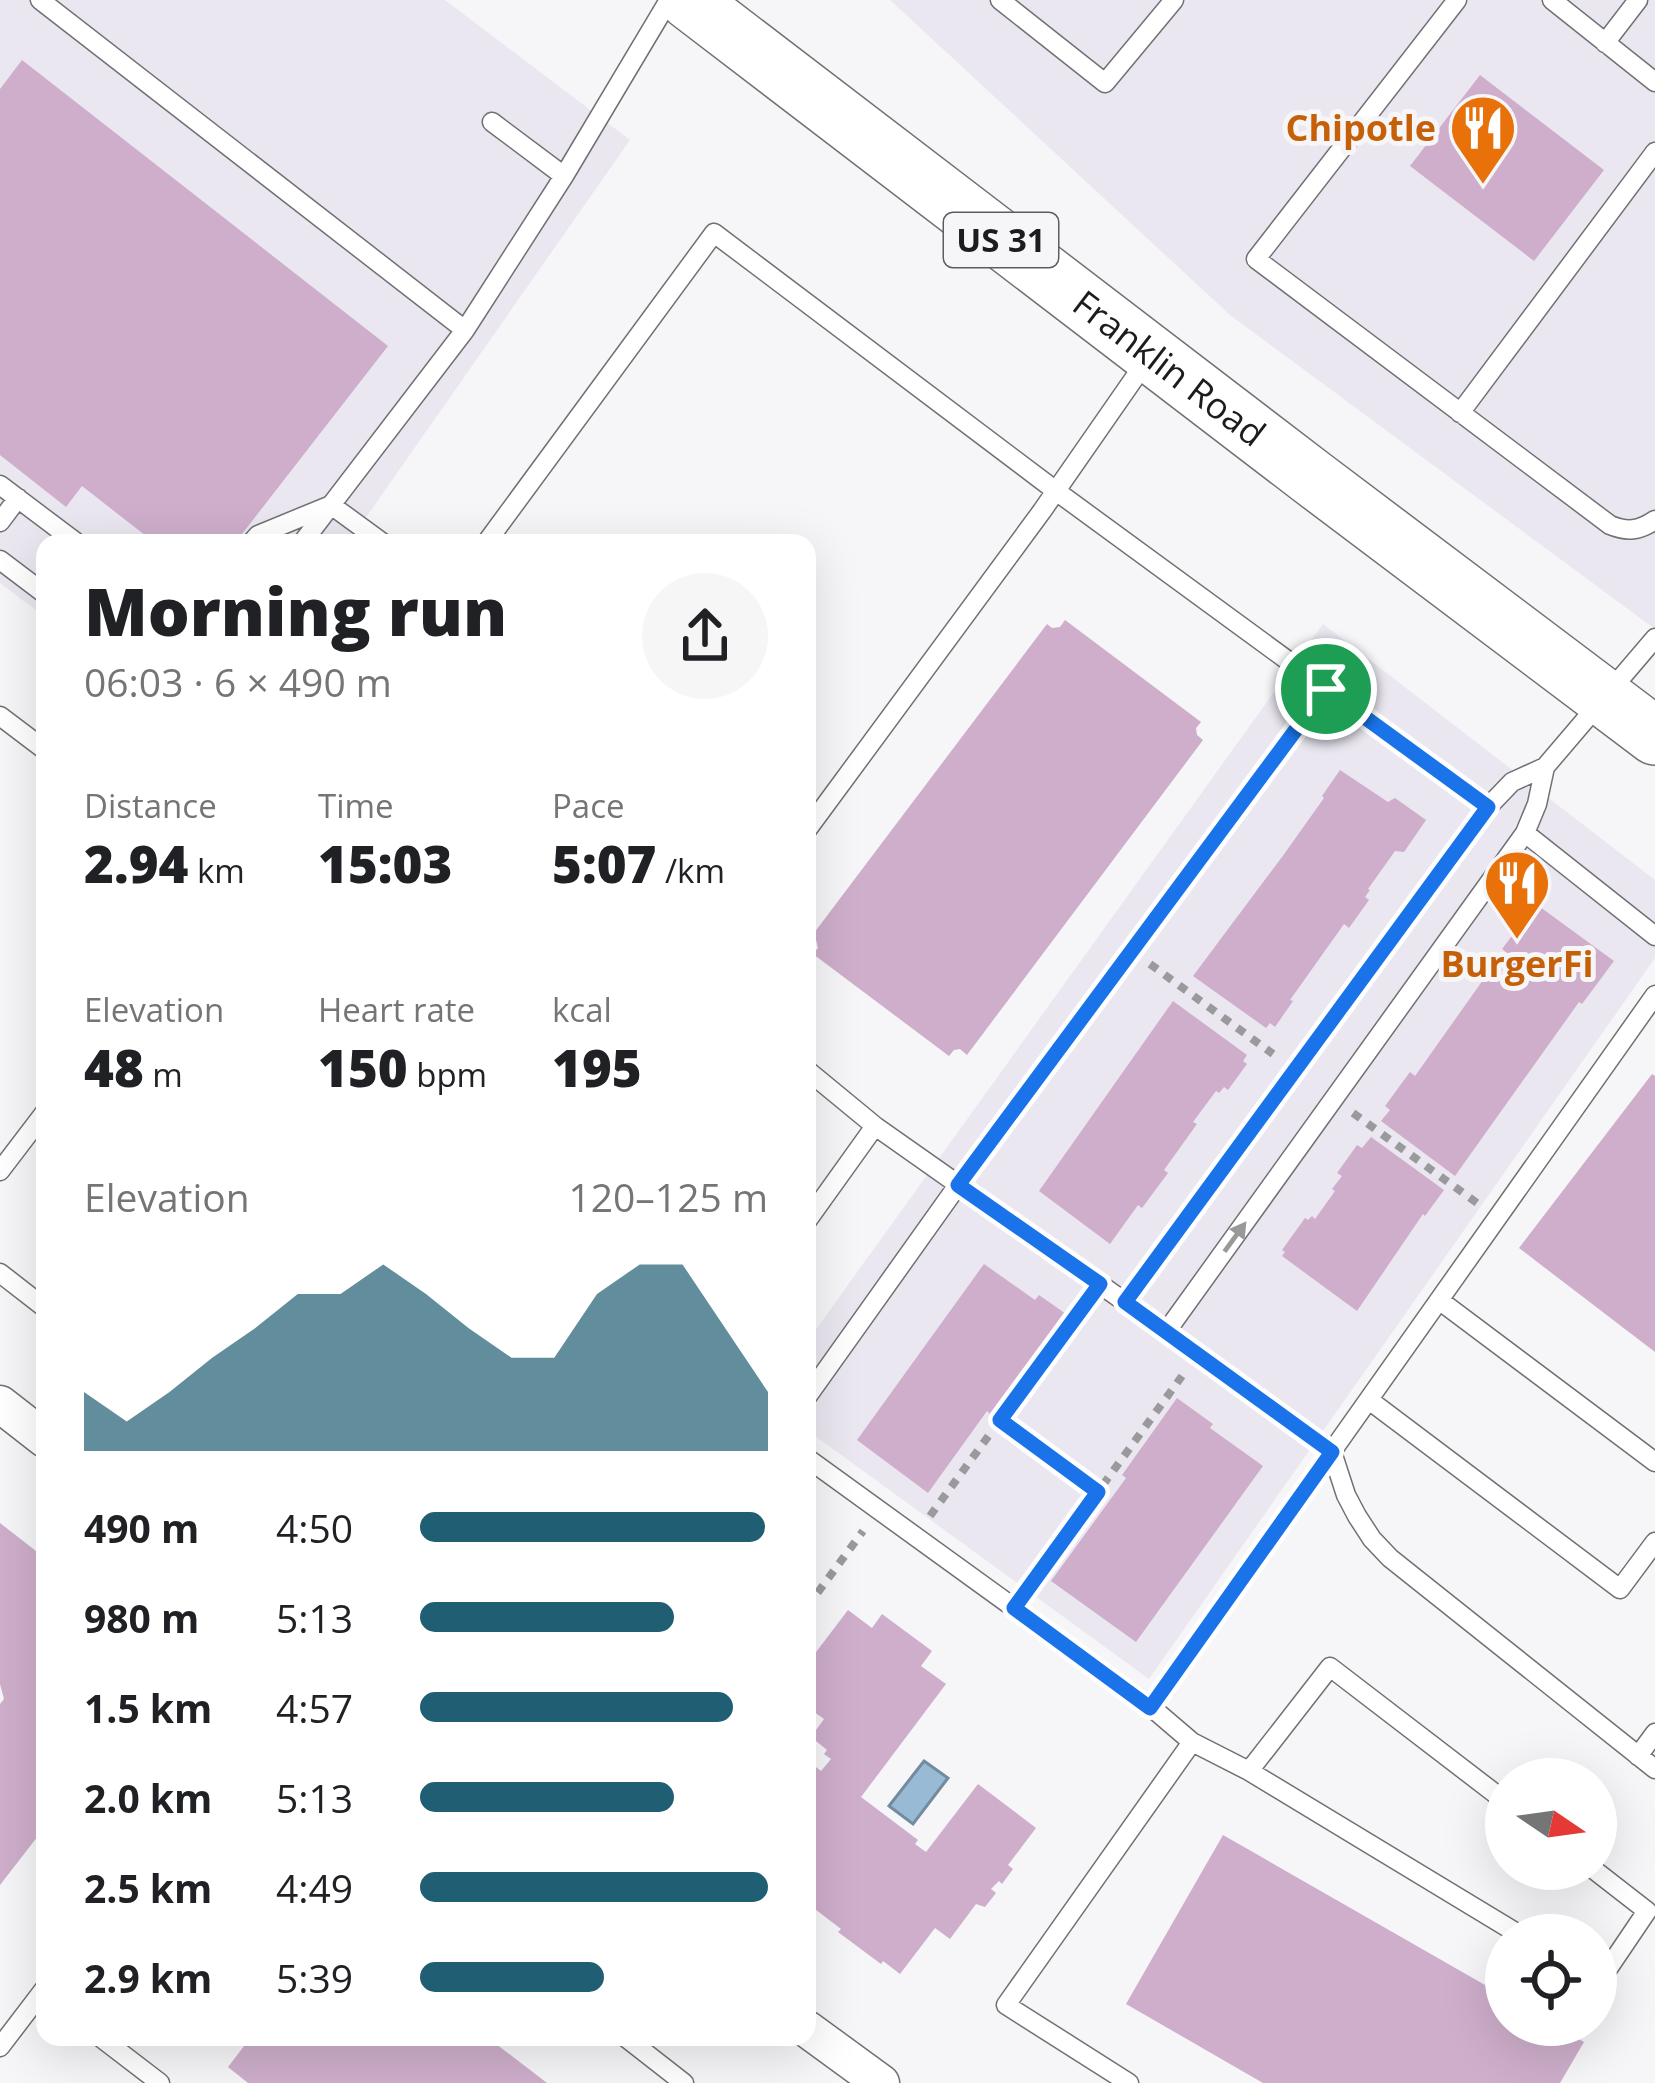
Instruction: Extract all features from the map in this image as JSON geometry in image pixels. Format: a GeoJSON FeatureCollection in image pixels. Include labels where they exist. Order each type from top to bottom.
{"type":"FeatureCollection","features":[{"type":"Feature","properties":{"kind":"main road","name":"Franklin Road"},"geometry":{"type":"LineString","coordinates":[[688,0],[1655,736]]}},
{"type":"Feature","properties":{"kind":"street"},"geometry":{"type":"LineString","coordinates":[[0,1404],[36,1432]]}},
{"type":"Feature","properties":{"kind":"street"},"geometry":{"type":"LineString","coordinates":[[816,2036],[881,2083]]}},
{"type":"Feature","properties":{"kind":"lane"},"geometry":{"type":"LineString","coordinates":[[40,0],[464,329]]}},
{"type":"Feature","properties":{"kind":"lane"},"geometry":{"type":"LineString","coordinates":[[309,534],[464,329],[565,176],[669,0]]}},
{"type":"Feature","properties":{"kind":"lane"},"geometry":{"type":"LineString","coordinates":[[1000,0],[1105,83],[1174,0]]}},
{"type":"Feature","properties":{"kind":"lane"},"geometry":{"type":"LineString","coordinates":[[1457,0],[1256,260],[1610,525],[1628,530],[1655,520]]}},
{"type":"Feature","properties":{"kind":"lane"},"geometry":{"type":"LineString","coordinates":[[1552,0],[1655,82]]}},
{"type":"Feature","properties":{"kind":"lane"},"geometry":{"type":"LineString","coordinates":[[1605,43],[1638,0]]}},
{"type":"Feature","properties":{"kind":"lane"},"geometry":{"type":"LineString","coordinates":[[492,122],[565,176]]}},
{"type":"Feature","properties":{"kind":"lane"},"geometry":{"type":"LineString","coordinates":[[1460,413],[1655,152]]}},
{"type":"Feature","properties":{"kind":"lane"},"geometry":{"type":"LineString","coordinates":[[493,534],[713,233],[1055,491],[1488,807]]}},
{"type":"Feature","properties":{"kind":"lane"},"geometry":{"type":"LineString","coordinates":[[816,818],[1151,355]]}},
{"type":"Feature","properties":{"kind":"lane"},"geometry":{"type":"LineString","coordinates":[[0,485],[65,534]]}},
{"type":"Feature","properties":{"kind":"lane"},"geometry":{"type":"LineString","coordinates":[[0,522],[18,498]]}},
{"type":"Feature","properties":{"kind":"lane"},"geometry":{"type":"LineString","coordinates":[[260,534],[331,505]]}},
{"type":"Feature","properties":{"kind":"lane"},"geometry":{"type":"LineString","coordinates":[[331,505],[371,534]]}},
{"type":"Feature","properties":{"kind":"lane"},"geometry":{"type":"LineString","coordinates":[[0,560],[36,587]]}},
{"type":"Feature","properties":{"kind":"lane"},"geometry":{"type":"LineString","coordinates":[[1125,1302],[1488,807],[1512,782],[1545,767],[1655,638]]}},
{"type":"Feature","properties":{"kind":"lane"},"geometry":{"type":"LineString","coordinates":[[816,1384],[1326,689]]}},
{"type":"Feature","properties":{"kind":"lane"},"geometry":{"type":"LineString","coordinates":[[0,716],[36,743]]}},
{"type":"Feature","properties":{"kind":"lane"},"geometry":{"type":"LineString","coordinates":[[1166,1332],[1525,833],[1545,767]]}},
{"type":"Feature","properties":{"kind":"lane"},"geometry":{"type":"LineString","coordinates":[[1525,833],[1655,936]]}},
{"type":"Feature","properties":{"kind":"lane"},"geometry":{"type":"LineString","coordinates":[[1150,1708],[1655,995]]}},
{"type":"Feature","properties":{"kind":"lane"},"geometry":{"type":"LineString","coordinates":[[816,1078],[875,1126],[1332,1452],[1346,1495],[1372,1539],[1390,1558],[1655,1769]]}},
{"type":"Feature","properties":{"kind":"lane"},"geometry":{"type":"LineString","coordinates":[[0,1171],[36,1124]]}},
{"type":"Feature","properties":{"kind":"lane"},"geometry":{"type":"LineString","coordinates":[[816,1208],[875,1126]]}},
{"type":"Feature","properties":{"kind":"lane"},"geometry":{"type":"LineString","coordinates":[[0,1273],[36,1301]]}},
{"type":"Feature","properties":{"kind":"lane"},"geometry":{"type":"LineString","coordinates":[[1439,1300],[1655,1462]]}},
{"type":"Feature","properties":{"kind":"lane"},"geometry":{"type":"LineString","coordinates":[[1369,1400],[1620,1589],[1655,1541]]}},
{"type":"Feature","properties":{"kind":"lane"},"geometry":{"type":"LineString","coordinates":[[816,1465],[1192,1742],[1249,1771],[1485,1914]]}},
{"type":"Feature","properties":{"kind":"lane"},"geometry":{"type":"LineString","coordinates":[[1249,1771],[1330,1667],[1485,1786]]}},
{"type":"Feature","properties":{"kind":"lane"},"geometry":{"type":"LineString","coordinates":[[1638,1756],[1655,1732]]}},
{"type":"Feature","properties":{"kind":"lane"},"geometry":{"type":"LineString","coordinates":[[1129,2083],[1105,2077],[1006,2005],[1192,1742]]}},
{"type":"Feature","properties":{"kind":"lane"},"geometry":{"type":"LineString","coordinates":[[1617,1888],[1651,1914],[1617,1958]]}},
{"type":"Feature","properties":{"kind":"lane"},"geometry":{"type":"LineString","coordinates":[[0,2047],[36,2001]]}},
{"type":"Feature","properties":{"kind":"lane"},"geometry":{"type":"LineString","coordinates":[[112,2046],[160,2083]]}},
{"type":"Feature","properties":{"kind":"lane"},"geometry":{"type":"LineString","coordinates":[[125,2056],[133,2046]]}},
{"type":"Feature","properties":{"kind":"lane"},"geometry":{"type":"LineString","coordinates":[[637,2046],[684,2083]]}},
{"type":"Feature","properties":{"kind":"path"},"geometry":{"type":"LineString","coordinates":[[915,1537],[1100,1284]]}},
{"type":"Feature","properties":{"kind":"path"},"geometry":{"type":"LineString","coordinates":[[1014,1608],[1197,1355]]}},
{"type":"Feature","properties":{"kind":"path"},"geometry":{"type":"LineString","coordinates":[[1000,1420],[1098,1492]]}},
{"type":"Feature","properties":{"kind":"path"},"geometry":{"type":"LineString","coordinates":[[816,1594],[878,1510]]}},
{"type":"Feature","properties":{"kind":"shaded area"},"geometry":{"type":"Polygon","coordinates":[[[0,0],[445,0],[630,140],[354,534],[36,534],[36,610],[0,583],[0,0]]]}},
{"type":"Feature","properties":{"kind":"shaded area"},"geometry":{"type":"Polygon","coordinates":[[[890,0],[1655,0],[1655,629],[1230,315],[890,0]]]}},
{"type":"Feature","properties":{"kind":"shaded area"},"geometry":{"type":"Polygon","coordinates":[[[1323,624],[1655,880],[1655,958],[1149,1679],[816,1437],[816,1329],[1323,624]]]}},
{"type":"Feature","properties":{"kind":"water"},"geometry":{"type":"Polygon","coordinates":[[[924,1761],[948,1778],[913,1824],[889,1806],[924,1761]]]}},
{"type":"Feature","properties":{"kind":"building"},"geometry":{"type":"Polygon","coordinates":[[[22,60],[388,346],[242,534],[143,534],[82,486],[66,507],[0,455],[0,89],[22,60]]]}},
{"type":"Feature","properties":{"kind":"building"},"geometry":{"type":"Polygon","coordinates":[[[1480,75],[1604,170],[1534,261],[1410,166],[1480,75]]]}},
{"type":"Feature","properties":{"kind":"building"},"geometry":{"type":"Polygon","coordinates":[[[1065,620],[1201,722],[1196,728],[1203,740],[967,1055],[960,1049],[949,1056],[816,956],[816,930],[1047,624],[1060,627],[1065,620]]]}},
{"type":"Feature","properties":{"kind":"building"},"geometry":{"type":"Polygon","coordinates":[[[1340,770],[1426,820],[1404,852],[1395,851],[1368,889],[1365,897],[1369,900],[1349,928],[1344,924],[1275,1027],[1270,1023],[1266,1028],[1193,976],[1340,770]]]}},
{"type":"Feature","properties":{"kind":"building"},"geometry":{"type":"Polygon","coordinates":[[[1536,904],[1614,961],[1579,1002],[1455,1176],[1381,1121],[1390,1110],[1385,1106],[1410,1072],[1415,1076],[1507,953],[1502,949],[1536,904]]]}},
{"type":"Feature","properties":{"kind":"building"},"geometry":{"type":"Polygon","coordinates":[[[1173,1001],[1247,1055],[1243,1061],[1247,1064],[1228,1090],[1216,1091],[1164,1170],[1168,1173],[1110,1244],[1039,1191],[1173,1001]]]}},
{"type":"Feature","properties":{"kind":"building"},"geometry":{"type":"Polygon","coordinates":[[[1655,1076],[1655,1352],[1519,1248],[1655,1076]]]}},
{"type":"Feature","properties":{"kind":"building"},"geometry":{"type":"Polygon","coordinates":[[[1371,1137],[1444,1190],[1357,1311],[1282,1256],[1282,1250],[1305,1218],[1315,1219],[1335,1191],[1342,1176],[1337,1173],[1357,1145],[1362,1148],[1371,1137]]]}},
{"type":"Feature","properties":{"kind":"building"},"geometry":{"type":"Polygon","coordinates":[[[984,1264],[1035,1300],[1039,1295],[1066,1314],[1012,1391],[996,1410],[987,1411],[928,1493],[857,1440],[984,1264]]]}},
{"type":"Feature","properties":{"kind":"building"},"geometry":{"type":"Polygon","coordinates":[[[1177,1398],[1263,1466],[1136,1642],[1051,1581],[1177,1398]]]}},
{"type":"Feature","properties":{"kind":"building"},"geometry":{"type":"Polygon","coordinates":[[[0,1523],[36,1551],[36,1839],[0,1885],[0,1704],[4,1699],[0,1684],[0,1523]]]}},
{"type":"Feature","properties":{"kind":"building"},"geometry":{"type":"Polygon","coordinates":[[[848,1610],[872,1628],[882,1614],[932,1651],[921,1666],[946,1684],[861,1797],[918,1840],[915,1844],[926,1852],[978,1784],[1036,1828],[1008,1865],[1013,1869],[1002,1884],[999,1881],[991,1889],[996,1893],[985,1907],[976,1904],[950,1939],[935,1928],[900,1974],[838,1932],[841,1929],[816,1910],[816,1767],[821,1771],[831,1759],[816,1741],[816,1730],[824,1719],[816,1713],[816,1652],[848,1610]]]}},
{"type":"Feature","properties":{"kind":"building"},"geometry":{"type":"Polygon","coordinates":[[[1223,1835],[1485,1985],[1485,2046],[1582,2046],[1560,2083],[1263,2083],[1126,2004],[1223,1835]]]}},
{"type":"Feature","properties":{"kind":"building"},"geometry":{"type":"Polygon","coordinates":[[[244,2046],[499,2046],[547,2083],[248,2083],[228,2067],[244,2046]]]}},
{"type":"Feature","properties":{"kind":"place","name":"Chipotle"},"geometry":{"type":"Point","coordinates":[1483,187]}},
{"type":"Feature","properties":{"kind":"place","name":"BurgerFi"},"geometry":{"type":"Point","coordinates":[1517,942]}},
{"type":"Feature","properties":{"kind":"route"},"geometry":{"type":"LineString","coordinates":[[1326,689],[1488,807],[1125,1302],[1332,1452],[1150,1708],[1014,1608],[1098,1492],[1000,1420],[1100,1284],[958,1185],[1326,689]]}}]}
